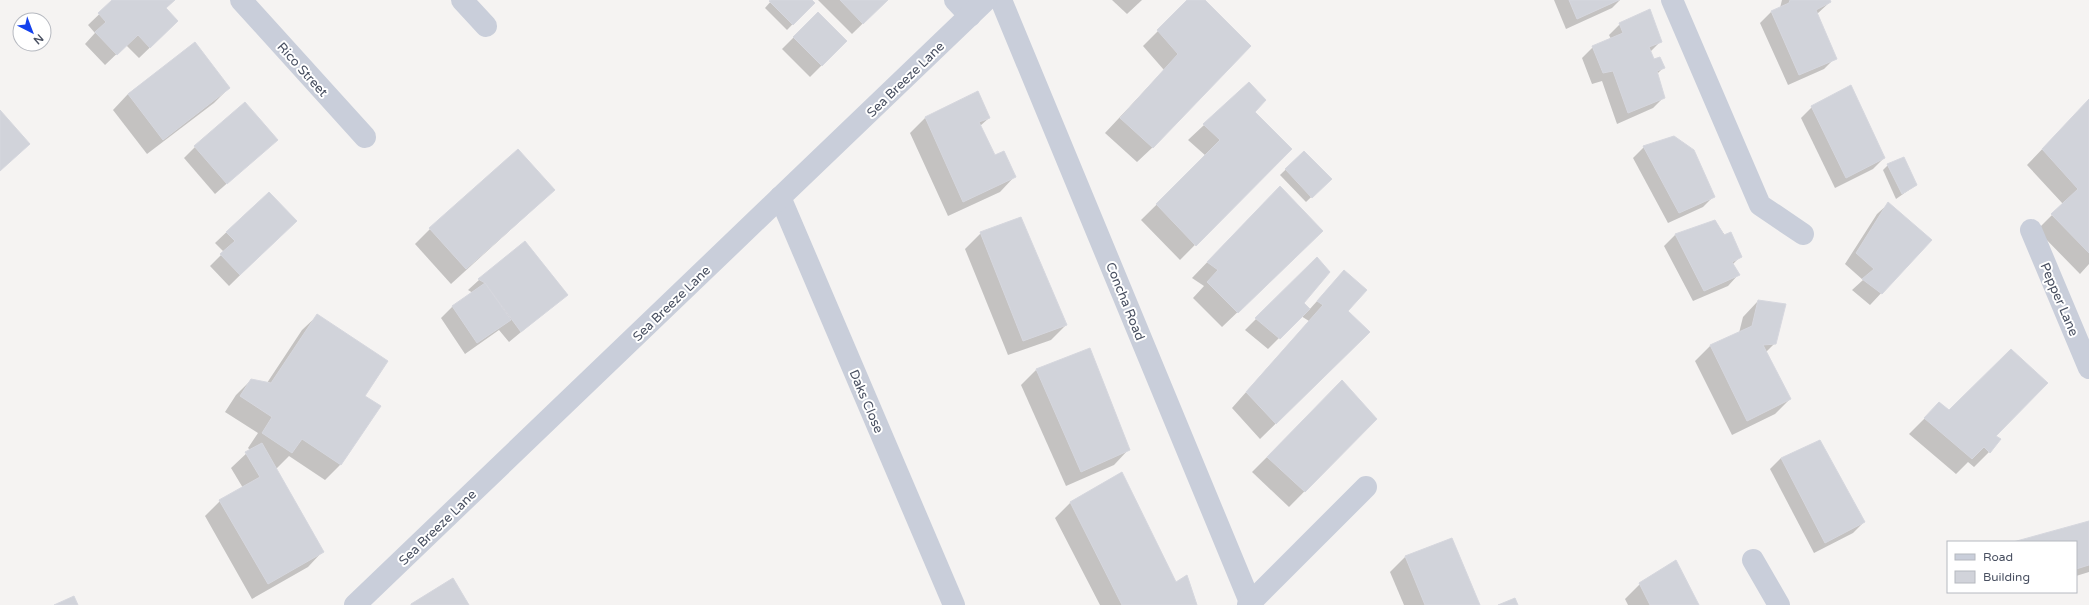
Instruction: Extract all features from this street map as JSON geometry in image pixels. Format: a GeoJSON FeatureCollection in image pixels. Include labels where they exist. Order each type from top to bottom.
{"type":"FeatureCollection","features":[{"type":"Feature","properties":{"kind":"street","name":"Rico Street"},"geometry":{"type":"LineString","coordinates":[[241,0],[365,137]]}},
{"type":"Feature","properties":{"kind":"street"},"geometry":{"type":"LineString","coordinates":[[462,0],[486,26]]}},
{"type":"Feature","properties":{"kind":"street"},"geometry":{"type":"LineString","coordinates":[[955,0],[970,16]]}},
{"type":"Feature","properties":{"kind":"street","name":"Sea Breeze Lane"},"geometry":{"type":"LineString","coordinates":[[355,605],[986,0]]}},
{"type":"Feature","properties":{"kind":"street","name":"Concha Road"},"geometry":{"type":"LineString","coordinates":[[1001,0],[1249,604]]}},
{"type":"Feature","properties":{"kind":"street"},"geometry":{"type":"LineString","coordinates":[[1672,0],[1760,206],[1803,234]]}},
{"type":"Feature","properties":{"kind":"street","name":"Daks Close"},"geometry":{"type":"LineString","coordinates":[[780,198],[954,605]]}},
{"type":"Feature","properties":{"kind":"street","name":"Pepper Lane"},"geometry":{"type":"LineString","coordinates":[[2031,230],[2089,368]]}},
{"type":"Feature","properties":{"kind":"street"},"geometry":{"type":"LineString","coordinates":[[1249,604],[1366,488]]}},
{"type":"Feature","properties":{"kind":"street"},"geometry":{"type":"LineString","coordinates":[[1753,560],[1779,605]]}},
{"type":"Feature","properties":{"kind":"building"},"geometry":{"type":"Polygon","coordinates":[[[112,0],[175,0],[166,8],[178,21],[150,48],[138,35],[117,55],[95,32],[106,22],[98,13],[112,0]]]}},
{"type":"Feature","properties":{"kind":"building"},"geometry":{"type":"Polygon","coordinates":[[[812,0],[815,3],[793,25],[769,1],[812,0]]]}},
{"type":"Feature","properties":{"kind":"building"},"geometry":{"type":"Polygon","coordinates":[[[840,0],[888,0],[863,24],[840,0]]]}},
{"type":"Feature","properties":{"kind":"building"},"geometry":{"type":"Polygon","coordinates":[[[1187,0],[1205,0],[1251,46],[1153,148],[1120,118],[1178,54],[1157,30],[1187,0]]]}},
{"type":"Feature","properties":{"kind":"building"},"geometry":{"type":"Polygon","coordinates":[[[1569,0],[1619,0],[1577,19],[1569,0]]]}},
{"type":"Feature","properties":{"kind":"building"},"geometry":{"type":"Polygon","coordinates":[[[1790,0],[1830,0],[1831,2],[1816,10],[1837,59],[1799,75],[1771,11],[1789,3],[1790,0]]]}},
{"type":"Feature","properties":{"kind":"building"},"geometry":{"type":"Polygon","coordinates":[[[1650,9],[1662,42],[1649,47],[1654,59],[1660,57],[1665,68],[1657,71],[1665,98],[1628,113],[1613,71],[1603,73],[1592,46],[1623,33],[1619,23],[1650,9]]]}},
{"type":"Feature","properties":{"kind":"building"},"geometry":{"type":"Polygon","coordinates":[[[818,12],[847,41],[822,66],[793,37],[818,12]]]}},
{"type":"Feature","properties":{"kind":"building"},"geometry":{"type":"Polygon","coordinates":[[[195,42],[230,88],[163,140],[128,94],[195,42]]]}},
{"type":"Feature","properties":{"kind":"building"},"geometry":{"type":"Polygon","coordinates":[[[1249,82],[1266,100],[1255,112],[1292,149],[1196,246],[1156,204],[1220,140],[1203,124],[1249,82]]]}},
{"type":"Feature","properties":{"kind":"building"},"geometry":{"type":"Polygon","coordinates":[[[1851,85],[1885,158],[1846,178],[1811,106],[1851,85]]]}},
{"type":"Feature","properties":{"kind":"building"},"geometry":{"type":"Polygon","coordinates":[[[978,91],[990,118],[979,122],[995,155],[1004,151],[1016,177],[963,202],[925,117],[978,91]]]}},
{"type":"Feature","properties":{"kind":"building"},"geometry":{"type":"Polygon","coordinates":[[[2089,99],[2089,253],[2051,214],[2078,189],[2042,149],[2089,99]]]}},
{"type":"Feature","properties":{"kind":"building"},"geometry":{"type":"Polygon","coordinates":[[[245,102],[278,140],[227,184],[194,146],[245,102]]]}},
{"type":"Feature","properties":{"kind":"building"},"geometry":{"type":"Polygon","coordinates":[[[0,110],[30,144],[0,171],[0,110]]]}},
{"type":"Feature","properties":{"kind":"building"},"geometry":{"type":"Polygon","coordinates":[[[1674,136],[1694,150],[1715,197],[1679,213],[1643,146],[1674,136]]]}},
{"type":"Feature","properties":{"kind":"building"},"geometry":{"type":"Polygon","coordinates":[[[518,149],[555,190],[466,269],[429,228],[518,149]]]}},
{"type":"Feature","properties":{"kind":"building"},"geometry":{"type":"Polygon","coordinates":[[[1304,151],[1332,179],[1312,198],[1285,169],[1304,151]]]}},
{"type":"Feature","properties":{"kind":"building"},"geometry":{"type":"Polygon","coordinates":[[[1904,157],[1917,185],[1902,194],[1887,164],[1904,157]]]}},
{"type":"Feature","properties":{"kind":"building"},"geometry":{"type":"Polygon","coordinates":[[[1280,186],[1323,231],[1238,313],[1207,282],[1218,270],[1207,262],[1280,186]]]}},
{"type":"Feature","properties":{"kind":"building"},"geometry":{"type":"Polygon","coordinates":[[[269,192],[297,221],[240,275],[220,254],[235,241],[226,232],[269,192]]]}},
{"type":"Feature","properties":{"kind":"building"},"geometry":{"type":"Polygon","coordinates":[[[1888,202],[1932,240],[1882,294],[1862,279],[1874,269],[1856,253],[1888,202]]]}},
{"type":"Feature","properties":{"kind":"building"},"geometry":{"type":"Polygon","coordinates":[[[1021,217],[1067,325],[1023,341],[980,232],[1021,217]]]}},
{"type":"Feature","properties":{"kind":"building"},"geometry":{"type":"Polygon","coordinates":[[[1715,220],[1724,235],[1731,232],[1742,257],[1732,262],[1740,275],[1704,291],[1675,234],[1715,220]]]}},
{"type":"Feature","properties":{"kind":"building"},"geometry":{"type":"Polygon","coordinates":[[[525,241],[568,295],[521,332],[485,283],[478,279],[525,241]]]}},
{"type":"Feature","properties":{"kind":"building"},"geometry":{"type":"Polygon","coordinates":[[[1317,257],[1330,272],[1304,303],[1310,309],[1280,339],[1255,318],[1317,257]]]}},
{"type":"Feature","properties":{"kind":"building"},"geometry":{"type":"Polygon","coordinates":[[[1344,270],[1367,290],[1348,311],[1370,332],[1276,424],[1246,392],[1323,305],[1317,301],[1344,270]]]}},
{"type":"Feature","properties":{"kind":"building"},"geometry":{"type":"Polygon","coordinates":[[[485,283],[511,320],[477,343],[452,306],[485,283]]]}},
{"type":"Feature","properties":{"kind":"building"},"geometry":{"type":"Polygon","coordinates":[[[1758,300],[1786,304],[1776,344],[1763,345],[1791,399],[1747,421],[1710,345],[1752,326],[1758,300]]]}},
{"type":"Feature","properties":{"kind":"building"},"geometry":{"type":"Polygon","coordinates":[[[317,314],[388,361],[365,396],[381,406],[341,465],[302,439],[292,453],[262,433],[272,417],[240,396],[251,379],[271,383],[317,314]]]}},
{"type":"Feature","properties":{"kind":"building"},"geometry":{"type":"Polygon","coordinates":[[[1090,348],[1130,450],[1081,472],[1036,369],[1090,348]]]}},
{"type":"Feature","properties":{"kind":"building"},"geometry":{"type":"Polygon","coordinates":[[[2011,349],[2048,383],[1996,436],[2001,439],[1990,453],[1984,447],[1972,459],[1924,418],[1939,402],[1949,410],[2011,349]]]}},
{"type":"Feature","properties":{"kind":"building"},"geometry":{"type":"Polygon","coordinates":[[[1342,380],[1377,419],[1305,492],[1267,457],[1342,380]]]}},
{"type":"Feature","properties":{"kind":"building"},"geometry":{"type":"Polygon","coordinates":[[[1820,440],[1865,522],[1825,543],[1781,458],[1820,440]]]}},
{"type":"Feature","properties":{"kind":"building"},"geometry":{"type":"Polygon","coordinates":[[[262,443],[324,552],[268,584],[219,500],[260,477],[245,452],[262,443]]]}},
{"type":"Feature","properties":{"kind":"building"},"geometry":{"type":"Polygon","coordinates":[[[1122,472],[1176,582],[1187,575],[1197,605],[1122,605],[1070,502],[1122,472]]]}},
{"type":"Feature","properties":{"kind":"building"},"geometry":{"type":"Polygon","coordinates":[[[2089,521],[2089,565],[2077,569],[2077,541],[2017,541],[2089,521]]]}},
{"type":"Feature","properties":{"kind":"building"},"geometry":{"type":"Polygon","coordinates":[[[1452,538],[1480,605],[1425,605],[1405,556],[1452,538]]]}},
{"type":"Feature","properties":{"kind":"building"},"geometry":{"type":"Polygon","coordinates":[[[1676,560],[1699,605],[1650,605],[1639,583],[1676,560]]]}},
{"type":"Feature","properties":{"kind":"building"},"geometry":{"type":"Polygon","coordinates":[[[453,578],[469,605],[411,605],[411,604],[453,578]]]}},
{"type":"Feature","properties":{"kind":"building"},"geometry":{"type":"Polygon","coordinates":[[[74,596],[78,605],[54,605],[74,596]]]}},
{"type":"Feature","properties":{"kind":"building"},"geometry":{"type":"Polygon","coordinates":[[[1515,598],[1518,605],[1498,605],[1515,598]]]}}]}
